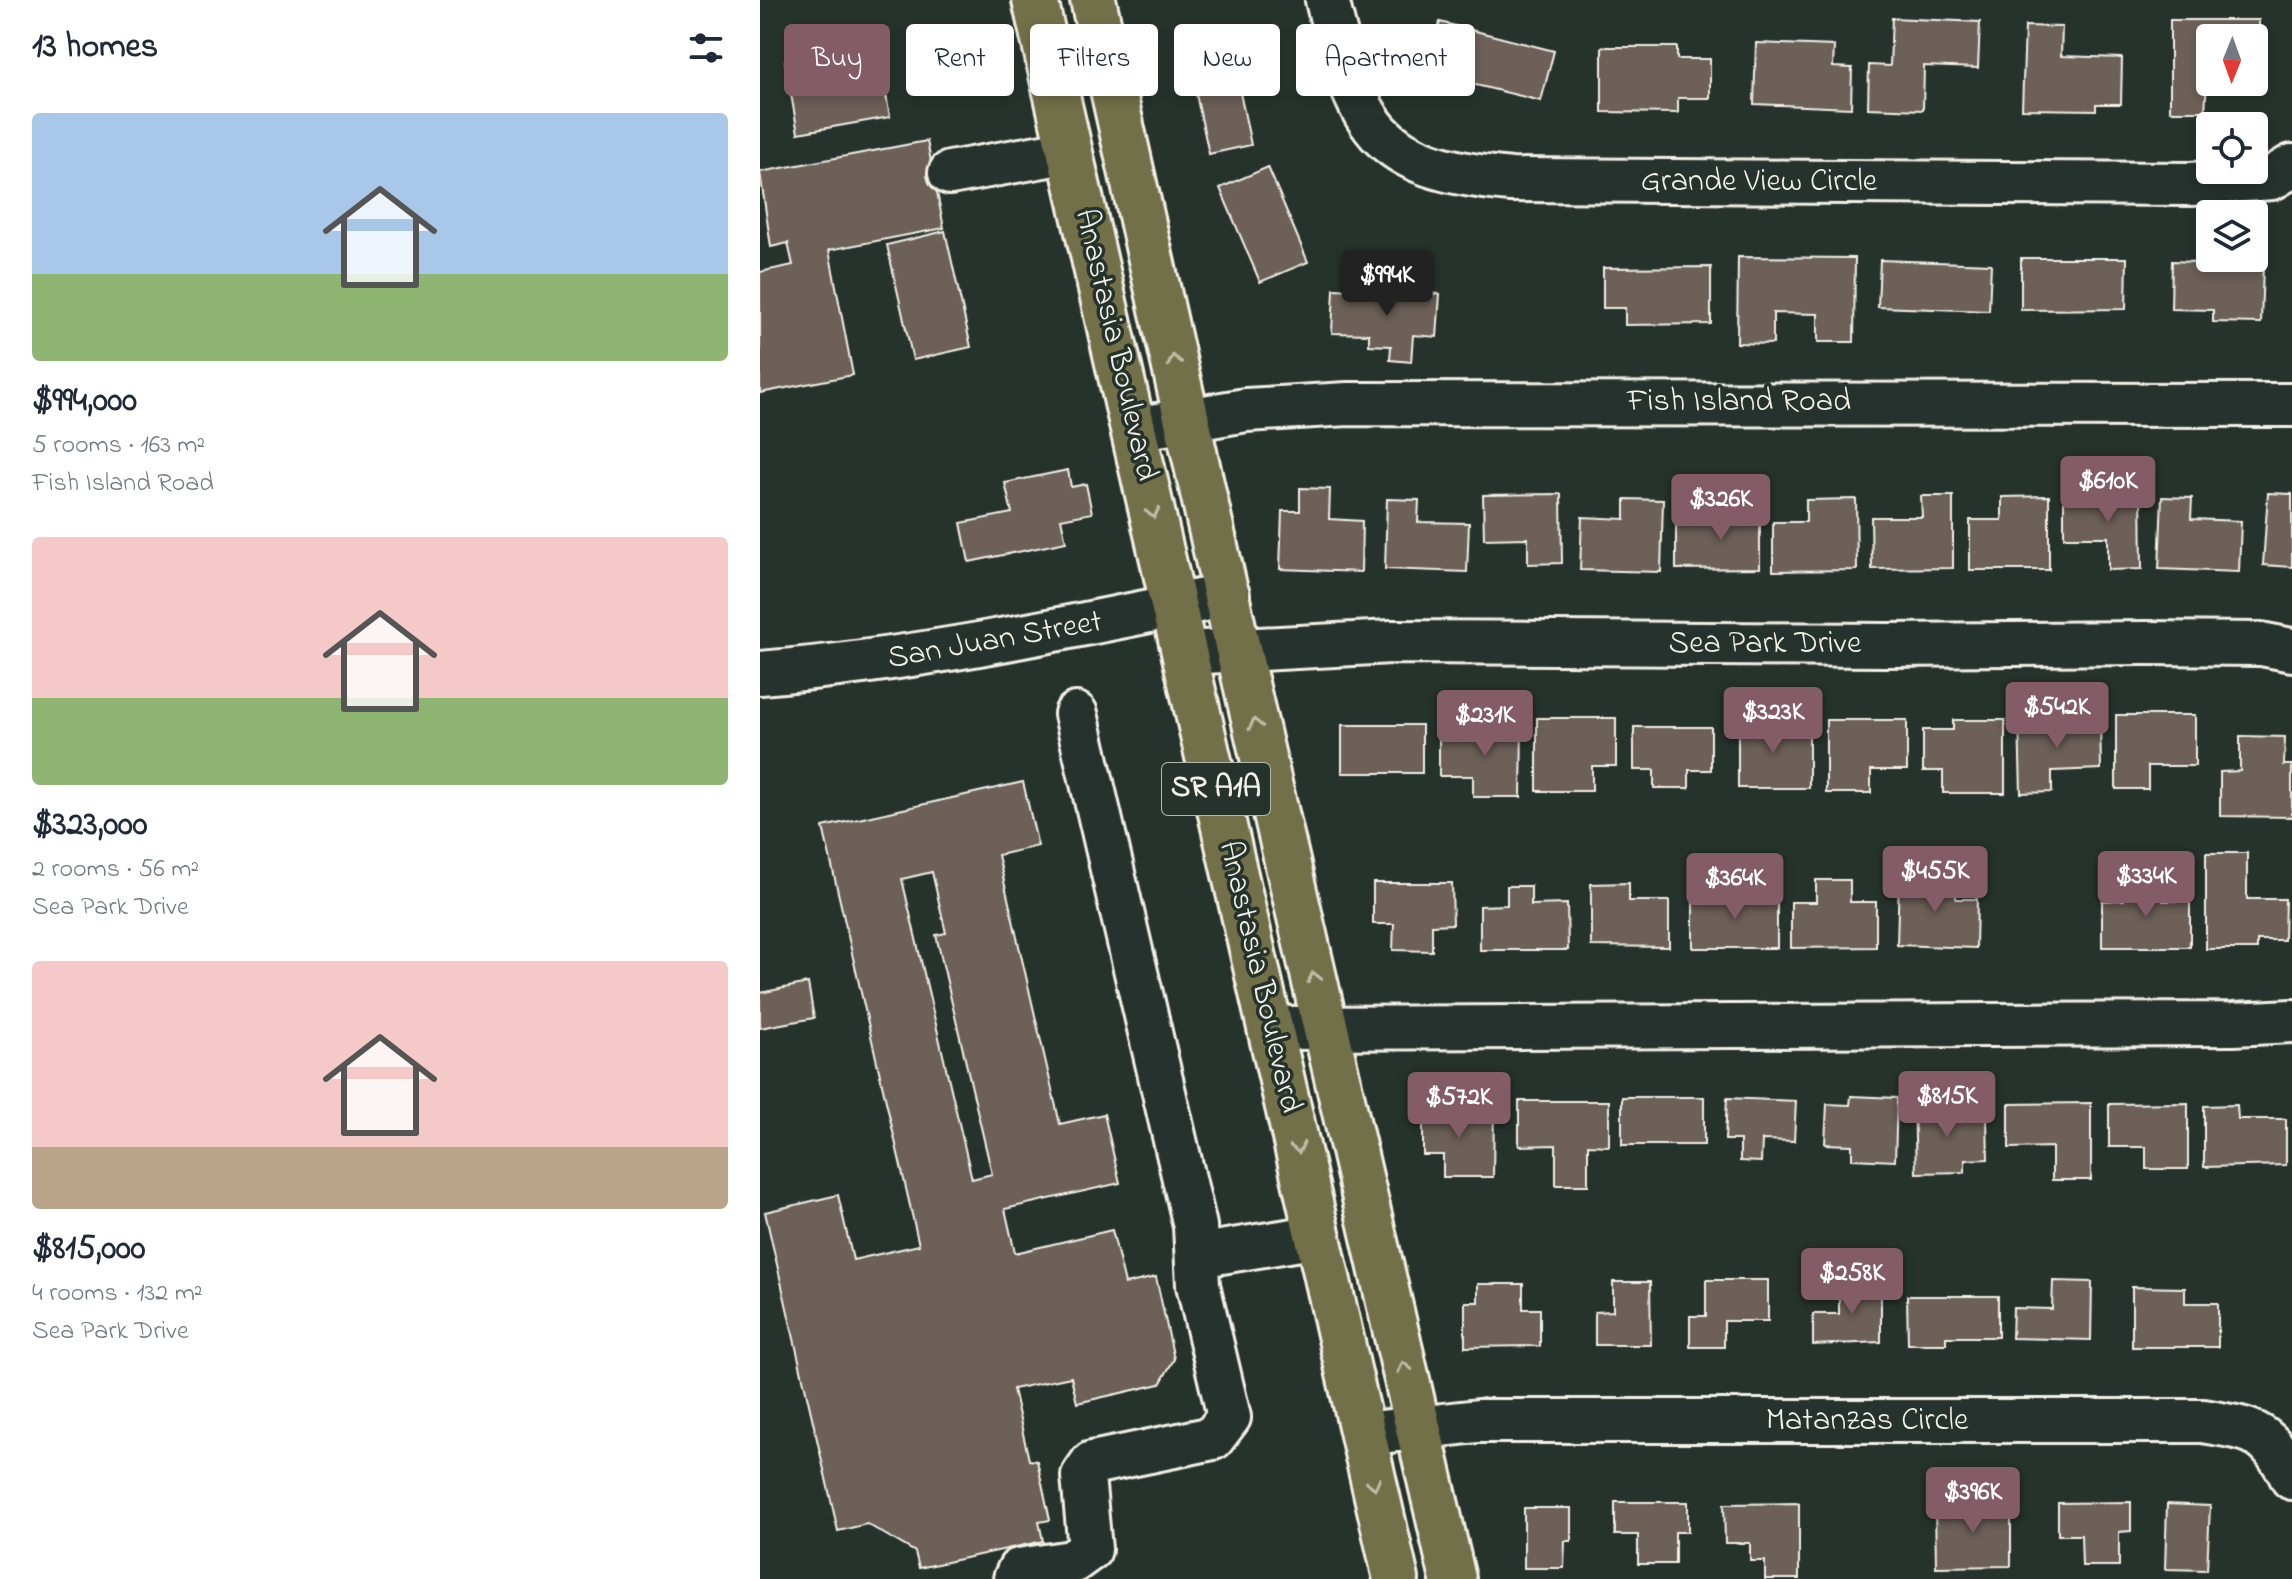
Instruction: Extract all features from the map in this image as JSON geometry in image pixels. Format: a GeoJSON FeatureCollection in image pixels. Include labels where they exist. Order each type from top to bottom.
{"type":"FeatureCollection","features":[{"type":"Feature","properties":{"kind":"main road","name":"Anastasia Boulevard"},"geometry":{"type":"LineString","coordinates":[[1035,0],[1396,1579]]}},
{"type":"Feature","properties":{"kind":"main road","name":"Anastasia Boulevard"},"geometry":{"type":"LineString","coordinates":[[1093,0],[1238,649],[1453,1579]]}},
{"type":"Feature","properties":{"kind":"street","name":"Grande View Circle"},"geometry":{"type":"LineString","coordinates":[[1327,0],[1358,106],[1393,149],[1429,167],[1471,176],[1837,184],[1909,181],[2191,184],[2272,178],[2292,166]]}},
{"type":"Feature","properties":{"kind":"street"},"geometry":{"type":"LineString","coordinates":[[950,173],[1070,151]]}},
{"type":"Feature","properties":{"kind":"street","name":"Fish Island Road"},"geometry":{"type":"LineString","coordinates":[[1134,429],[1246,410],[1379,403],[2292,405]]}},
{"type":"Feature","properties":{"kind":"street","name":"San Juan Street"},"geometry":{"type":"LineString","coordinates":[[760,673],[883,662],[1050,633],[1228,595]]}},
{"type":"Feature","properties":{"kind":"street","name":"Sea Park Drive"},"geometry":{"type":"LineString","coordinates":[[1185,653],[1407,642],[2261,644],[2292,650]]}},
{"type":"Feature","properties":{"kind":"street"},"geometry":{"type":"LineString","coordinates":[[1015,1579],[1019,1570],[1072,1562],[1090,1549],[1083,1476],[1092,1463],[1213,1438],[1229,1417],[1198,1285],[1195,1226],[1076,714]]}},
{"type":"Feature","properties":{"kind":"street"},"geometry":{"type":"LineString","coordinates":[[1271,1028],[2233,1024],[2292,1021]]}},
{"type":"Feature","properties":{"kind":"street"},"geometry":{"type":"LineString","coordinates":[[1197,1256],[1318,1236]]}},
{"type":"Feature","properties":{"kind":"street","name":"Matanzas Circle"},"geometry":{"type":"LineString","coordinates":[[1363,1434],[1478,1421],[2203,1421],[2252,1430],[2276,1448],[2292,1478]]}},
{"type":"Feature","properties":{"kind":"building"},"geometry":{"type":"Polygon","coordinates":[[[1892,18],[1980,22],[1978,68],[1924,66],[1923,110],[1868,108],[1869,65],[1890,66],[1892,18]]]}},
{"type":"Feature","properties":{"kind":"building"},"geometry":{"type":"Polygon","coordinates":[[[2170,20],[2259,20],[2259,24],[2196,24],[2196,96],[2206,96],[2205,111],[2170,111],[2170,20]]]}},
{"type":"Feature","properties":{"kind":"building"},"geometry":{"type":"Polygon","coordinates":[[[2025,26],[2062,27],[2061,56],[2122,58],[2121,104],[2096,104],[2096,110],[2022,109],[2025,26]]]}},
{"type":"Feature","properties":{"kind":"building"},"geometry":{"type":"Polygon","coordinates":[[[1475,31],[1554,51],[1541,101],[1475,85],[1475,31]]]}},
{"type":"Feature","properties":{"kind":"building"},"geometry":{"type":"Polygon","coordinates":[[[1756,43],[1834,46],[1833,67],[1852,68],[1851,108],[1754,104],[1756,43]]]}},
{"type":"Feature","properties":{"kind":"building"},"geometry":{"type":"Polygon","coordinates":[[[1602,47],[1677,47],[1677,59],[1710,59],[1710,98],[1678,98],[1678,113],[1602,112],[1602,47]]]}},
{"type":"Feature","properties":{"kind":"building"},"geometry":{"type":"Polygon","coordinates":[[[791,96],[886,96],[890,117],[798,133],[791,96]]]}},
{"type":"Feature","properties":{"kind":"building"},"geometry":{"type":"Polygon","coordinates":[[[1196,96],[1241,96],[1251,145],[1209,154],[1196,96]]]}},
{"type":"Feature","properties":{"kind":"building"},"geometry":{"type":"Polygon","coordinates":[[[927,141],[944,228],[829,250],[853,375],[760,393],[760,272],[793,265],[788,243],[771,247],[760,172],[927,141]]]}},
{"type":"Feature","properties":{"kind":"building"},"geometry":{"type":"Polygon","coordinates":[[[1268,167],[1308,262],[1260,282],[1220,188],[1268,167]]]}},
{"type":"Feature","properties":{"kind":"building"},"geometry":{"type":"Polygon","coordinates":[[[945,231],[971,347],[913,360],[887,245],[945,231]]]}},
{"type":"Feature","properties":{"kind":"building"},"geometry":{"type":"Polygon","coordinates":[[[1738,257],[1855,258],[1854,342],[1818,342],[1818,314],[1773,313],[1773,344],[1737,343],[1738,257]]]}},
{"type":"Feature","properties":{"kind":"building"},"geometry":{"type":"Polygon","coordinates":[[[2021,258],[2127,258],[2126,309],[2021,310],[2021,258]]]}},
{"type":"Feature","properties":{"kind":"building"},"geometry":{"type":"Polygon","coordinates":[[[1880,260],[1991,264],[1989,311],[1878,307],[1880,260]]]}},
{"type":"Feature","properties":{"kind":"building"},"geometry":{"type":"Polygon","coordinates":[[[2172,261],[2196,262],[2196,272],[2263,272],[2261,323],[2213,322],[2213,310],[2171,309],[2172,261]]]}},
{"type":"Feature","properties":{"kind":"building"},"geometry":{"type":"Polygon","coordinates":[[[1711,267],[1711,324],[1625,325],[1625,308],[1603,308],[1603,268],[1711,267]]]}},
{"type":"Feature","properties":{"kind":"building"},"geometry":{"type":"Polygon","coordinates":[[[1334,289],[1440,294],[1437,337],[1413,335],[1411,362],[1390,360],[1391,346],[1369,345],[1369,334],[1332,333],[1334,289]]]}},
{"type":"Feature","properties":{"kind":"building"},"geometry":{"type":"Polygon","coordinates":[[[1068,470],[1071,487],[1086,484],[1092,513],[1061,519],[1066,542],[969,562],[961,523],[1012,513],[1005,483],[1068,470]]]}},
{"type":"Feature","properties":{"kind":"building"},"geometry":{"type":"Polygon","coordinates":[[[1300,488],[1330,489],[1329,519],[1362,521],[1361,572],[1280,569],[1282,511],[1300,511],[1300,488]]]}},
{"type":"Feature","properties":{"kind":"building"},"geometry":{"type":"Polygon","coordinates":[[[2141,492],[2142,569],[2108,570],[2108,537],[2064,537],[2064,493],[2141,492]]]}},
{"type":"Feature","properties":{"kind":"building"},"geometry":{"type":"Polygon","coordinates":[[[2268,493],[2292,494],[2292,567],[2263,565],[2268,493]]]}},
{"type":"Feature","properties":{"kind":"building"},"geometry":{"type":"Polygon","coordinates":[[[1561,494],[1562,563],[1528,564],[1528,538],[1484,539],[1483,495],[1561,494]]]}},
{"type":"Feature","properties":{"kind":"building"},"geometry":{"type":"Polygon","coordinates":[[[1921,496],[1953,496],[1953,568],[1872,569],[1871,517],[1922,517],[1921,496]]]}},
{"type":"Feature","properties":{"kind":"building"},"geometry":{"type":"Polygon","coordinates":[[[2049,496],[2049,570],[1970,570],[1970,520],[2002,520],[2002,497],[2049,496]]]}},
{"type":"Feature","properties":{"kind":"building"},"geometry":{"type":"Polygon","coordinates":[[[2162,497],[2192,498],[2191,519],[2241,521],[2239,572],[2159,569],[2162,497]]]}},
{"type":"Feature","properties":{"kind":"building"},"geometry":{"type":"Polygon","coordinates":[[[1387,499],[1419,500],[1418,522],[1469,523],[1467,572],[1385,569],[1387,499]]]}},
{"type":"Feature","properties":{"kind":"building"},"geometry":{"type":"Polygon","coordinates":[[[1625,499],[1663,500],[1661,572],[1580,570],[1582,517],[1625,519],[1625,499]]]}},
{"type":"Feature","properties":{"kind":"building"},"geometry":{"type":"Polygon","coordinates":[[[1856,499],[1857,570],[1773,571],[1773,522],[1806,522],[1806,500],[1856,499]]]}},
{"type":"Feature","properties":{"kind":"building"},"geometry":{"type":"Polygon","coordinates":[[[1724,508],[1760,508],[1760,568],[1676,569],[1676,524],[1724,524],[1724,508]]]}},
{"type":"Feature","properties":{"kind":"building"},"geometry":{"type":"Polygon","coordinates":[[[2116,715],[2195,715],[2195,766],[2148,766],[2148,789],[2116,789],[2116,715]]]}},
{"type":"Feature","properties":{"kind":"building"},"geometry":{"type":"Polygon","coordinates":[[[1537,718],[1616,718],[1616,766],[1592,766],[1592,791],[1537,791],[1537,718]]]}},
{"type":"Feature","properties":{"kind":"building"},"geometry":{"type":"Polygon","coordinates":[[[2100,719],[2101,769],[2052,771],[2052,792],[2021,793],[2019,721],[2100,719]]]}},
{"type":"Feature","properties":{"kind":"building"},"geometry":{"type":"Polygon","coordinates":[[[1826,720],[1907,720],[1907,770],[1871,770],[1871,793],[1826,793],[1826,720]]]}},
{"type":"Feature","properties":{"kind":"building"},"geometry":{"type":"Polygon","coordinates":[[[1953,720],[2005,720],[2005,793],[1943,793],[1943,771],[1923,771],[1923,730],[1953,730],[1953,720]]]}},
{"type":"Feature","properties":{"kind":"building"},"geometry":{"type":"Polygon","coordinates":[[[1738,722],[1809,723],[1809,788],[1738,788],[1738,722]]]}},
{"type":"Feature","properties":{"kind":"building"},"geometry":{"type":"Polygon","coordinates":[[[1470,723],[1522,723],[1521,797],[1473,797],[1473,776],[1439,776],[1439,731],[1470,731],[1470,723]]]}},
{"type":"Feature","properties":{"kind":"building"},"geometry":{"type":"Polygon","coordinates":[[[1342,725],[1422,725],[1422,773],[1342,773],[1342,725]]]}},
{"type":"Feature","properties":{"kind":"building"},"geometry":{"type":"Polygon","coordinates":[[[1634,727],[1711,727],[1711,770],[1689,770],[1689,788],[1654,788],[1654,770],[1634,770],[1634,727]]]}},
{"type":"Feature","properties":{"kind":"building"},"geometry":{"type":"Polygon","coordinates":[[[2240,736],[2285,737],[2284,765],[2292,765],[2292,817],[2220,816],[2220,772],[2240,771],[2240,736]]]}},
{"type":"Feature","properties":{"kind":"building"},"geometry":{"type":"Polygon","coordinates":[[[1023,782],[1038,846],[998,855],[1060,1124],[1104,1114],[1120,1183],[1005,1209],[1015,1253],[1112,1230],[1125,1284],[1156,1277],[1174,1359],[1160,1384],[1077,1403],[1071,1377],[1013,1389],[1029,1460],[1037,1461],[1050,1520],[1039,1522],[1043,1541],[919,1568],[915,1552],[867,1524],[838,1531],[765,1212],[838,1195],[853,1260],[919,1245],[823,827],[1023,782]],[[932,872],[902,879],[972,1179],[992,1174],[936,935],[946,933],[932,872]]]}},
{"type":"Feature","properties":{"kind":"building"},"geometry":{"type":"Polygon","coordinates":[[[2206,853],[2247,853],[2247,899],[2285,899],[2284,940],[2257,940],[2257,949],[2206,949],[2206,853]]]}},
{"type":"Feature","properties":{"kind":"building"},"geometry":{"type":"Polygon","coordinates":[[[1899,876],[1957,878],[1956,899],[1977,899],[1976,948],[1897,945],[1899,876]]]}},
{"type":"Feature","properties":{"kind":"building"},"geometry":{"type":"Polygon","coordinates":[[[1816,880],[1850,880],[1850,902],[1876,902],[1876,947],[1791,948],[1791,902],[1816,902],[1816,880]]]}},
{"type":"Feature","properties":{"kind":"building"},"geometry":{"type":"Polygon","coordinates":[[[2124,881],[2163,881],[2163,901],[2190,901],[2190,947],[2102,947],[2102,901],[2124,900],[2124,881]]]}},
{"type":"Feature","properties":{"kind":"building"},"geometry":{"type":"Polygon","coordinates":[[[1373,883],[1452,883],[1453,924],[1432,925],[1432,951],[1393,950],[1394,924],[1373,924],[1373,883]]]}},
{"type":"Feature","properties":{"kind":"building"},"geometry":{"type":"Polygon","coordinates":[[[1629,883],[1629,901],[1669,901],[1669,947],[1591,946],[1591,884],[1629,883]]]}},
{"type":"Feature","properties":{"kind":"building"},"geometry":{"type":"Polygon","coordinates":[[[1716,885],[1744,885],[1744,900],[1777,900],[1777,948],[1693,948],[1693,901],[1717,901],[1716,885]]]}},
{"type":"Feature","properties":{"kind":"building"},"geometry":{"type":"Polygon","coordinates":[[[1507,886],[1531,886],[1531,905],[1567,904],[1568,950],[1480,950],[1480,906],[1507,905],[1507,886]]]}},
{"type":"Feature","properties":{"kind":"building"},"geometry":{"type":"Polygon","coordinates":[[[808,983],[814,1018],[760,1028],[760,993],[808,983]]]}},
{"type":"Feature","properties":{"kind":"building"},"geometry":{"type":"Polygon","coordinates":[[[1851,1096],[1897,1098],[1895,1161],[1852,1159],[1852,1145],[1825,1144],[1827,1104],[1850,1105],[1851,1096]]]}},
{"type":"Feature","properties":{"kind":"building"},"geometry":{"type":"Polygon","coordinates":[[[1622,1097],[1704,1097],[1704,1145],[1622,1145],[1622,1097]]]}},
{"type":"Feature","properties":{"kind":"building"},"geometry":{"type":"Polygon","coordinates":[[[1727,1098],[1796,1101],[1794,1141],[1762,1140],[1761,1162],[1740,1161],[1740,1140],[1725,1140],[1727,1098]]]}},
{"type":"Feature","properties":{"kind":"building"},"geometry":{"type":"Polygon","coordinates":[[[1423,1101],[1449,1101],[1449,1111],[1494,1111],[1493,1177],[1443,1177],[1443,1155],[1423,1155],[1423,1101]]]}},
{"type":"Feature","properties":{"kind":"building"},"geometry":{"type":"Polygon","coordinates":[[[1519,1101],[1609,1101],[1609,1146],[1588,1145],[1588,1185],[1556,1185],[1556,1145],[1519,1146],[1519,1101]]]}},
{"type":"Feature","properties":{"kind":"building"},"geometry":{"type":"Polygon","coordinates":[[[1914,1103],[1949,1103],[1949,1118],[1987,1118],[1988,1159],[1965,1160],[1965,1172],[1916,1173],[1914,1103]]]}},
{"type":"Feature","properties":{"kind":"building"},"geometry":{"type":"Polygon","coordinates":[[[2091,1103],[2091,1180],[2052,1180],[2052,1147],[2009,1148],[2009,1104],[2091,1103]]]}},
{"type":"Feature","properties":{"kind":"building"},"geometry":{"type":"Polygon","coordinates":[[[2188,1103],[2188,1169],[2146,1169],[2146,1147],[2109,1147],[2109,1104],[2188,1103]]]}},
{"type":"Feature","properties":{"kind":"building"},"geometry":{"type":"Polygon","coordinates":[[[2237,1105],[2238,1119],[2286,1119],[2286,1165],[2204,1167],[2204,1106],[2237,1105]]]}},
{"type":"Feature","properties":{"kind":"building"},"geometry":{"type":"Polygon","coordinates":[[[1706,1280],[1768,1280],[1768,1321],[1724,1321],[1724,1347],[1690,1347],[1690,1316],[1706,1316],[1706,1280]]]}},
{"type":"Feature","properties":{"kind":"building"},"geometry":{"type":"Polygon","coordinates":[[[1881,1281],[1881,1342],[1813,1345],[1813,1314],[1839,1314],[1839,1282],[1881,1281]]]}},
{"type":"Feature","properties":{"kind":"building"},"geometry":{"type":"Polygon","coordinates":[[[2053,1281],[2092,1282],[2091,1340],[2012,1338],[2013,1308],[2052,1309],[2053,1281]]]}},
{"type":"Feature","properties":{"kind":"building"},"geometry":{"type":"Polygon","coordinates":[[[1613,1282],[1650,1282],[1651,1345],[1595,1345],[1595,1312],[1613,1311],[1613,1282]]]}},
{"type":"Feature","properties":{"kind":"building"},"geometry":{"type":"Polygon","coordinates":[[[1478,1284],[1523,1284],[1523,1309],[1540,1309],[1540,1346],[1465,1347],[1465,1302],[1478,1302],[1478,1284]]]}},
{"type":"Feature","properties":{"kind":"building"},"geometry":{"type":"Polygon","coordinates":[[[2132,1287],[2185,1288],[2185,1303],[2218,1303],[2218,1347],[2132,1347],[2132,1287]]]}},
{"type":"Feature","properties":{"kind":"building"},"geometry":{"type":"Polygon","coordinates":[[[1907,1296],[1998,1296],[1998,1337],[1946,1337],[1946,1344],[1908,1344],[1907,1296]]]}},
{"type":"Feature","properties":{"kind":"building"},"geometry":{"type":"Polygon","coordinates":[[[1615,1502],[1688,1502],[1688,1532],[1675,1532],[1675,1564],[1638,1564],[1638,1535],[1615,1535],[1615,1502]]]}},
{"type":"Feature","properties":{"kind":"building"},"geometry":{"type":"Polygon","coordinates":[[[2011,1502],[2011,1566],[1936,1567],[1935,1504],[2011,1502]]]}},
{"type":"Feature","properties":{"kind":"building"},"geometry":{"type":"Polygon","coordinates":[[[2131,1502],[2131,1531],[2119,1532],[2119,1566],[2082,1566],[2081,1535],[2058,1535],[2058,1503],[2131,1502]]]}},
{"type":"Feature","properties":{"kind":"building"},"geometry":{"type":"Polygon","coordinates":[[[1799,1503],[1799,1579],[1765,1579],[1765,1561],[1750,1561],[1750,1543],[1725,1543],[1724,1504],[1799,1503]]]}},
{"type":"Feature","properties":{"kind":"building"},"geometry":{"type":"Polygon","coordinates":[[[2167,1504],[2210,1506],[2207,1570],[2165,1569],[2167,1504]]]}},
{"type":"Feature","properties":{"kind":"building"},"geometry":{"type":"Polygon","coordinates":[[[1524,1508],[1571,1508],[1571,1541],[1565,1541],[1564,1568],[1524,1568],[1524,1508]]]}}]}
